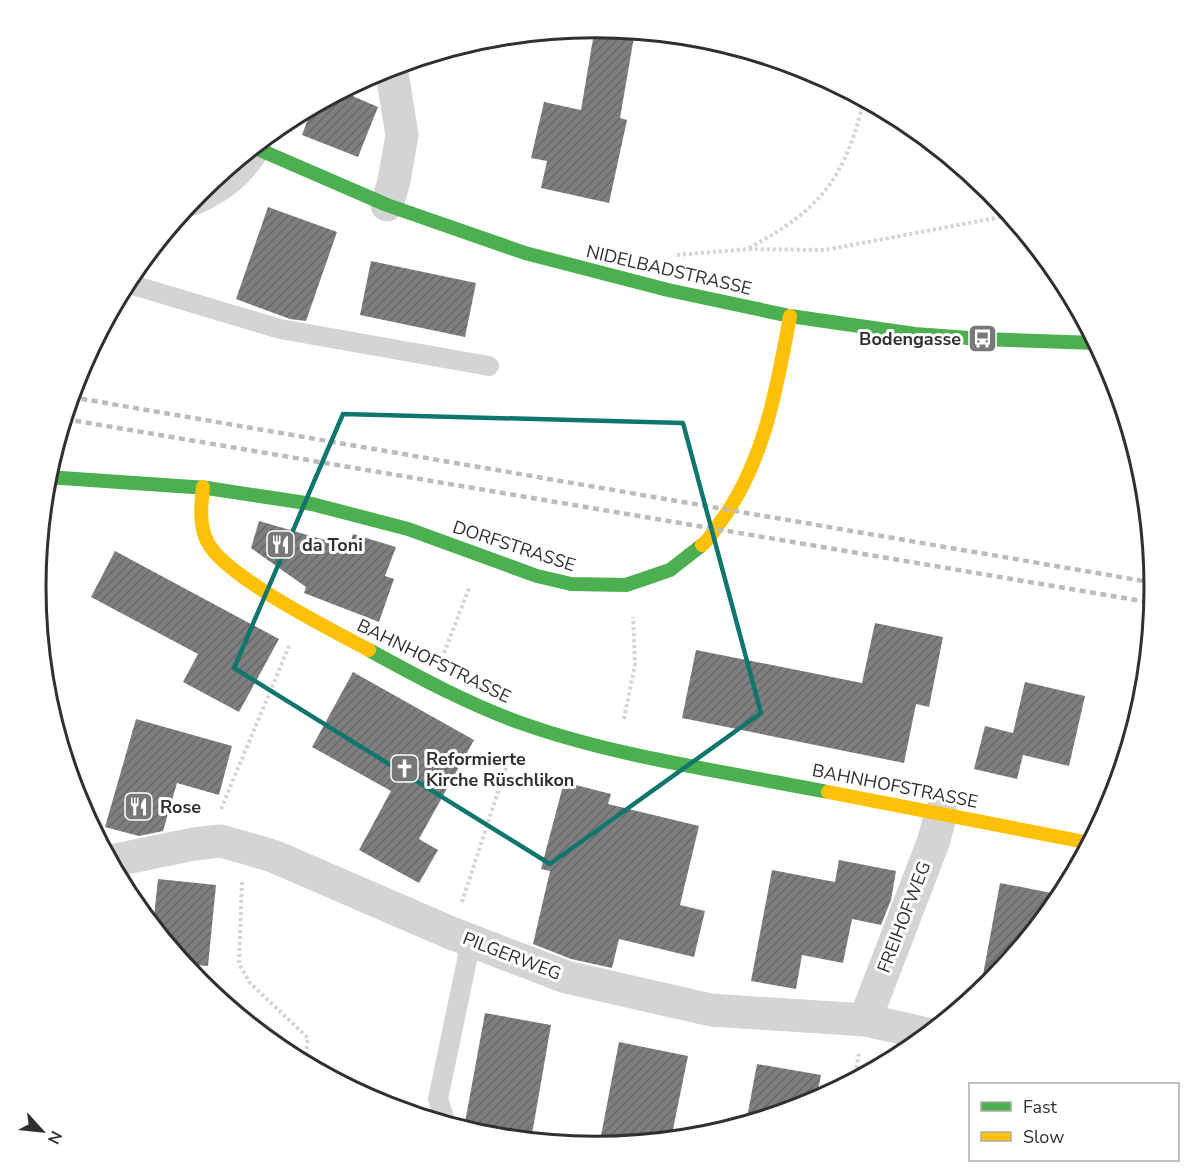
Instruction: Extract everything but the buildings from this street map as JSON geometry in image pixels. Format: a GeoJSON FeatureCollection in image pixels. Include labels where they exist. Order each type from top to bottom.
{"type":"FeatureCollection","features":[{"type":"Feature","properties":{"kind":"street"},"geometry":{"type":"LineString","coordinates":[[387,205],[394,181],[402,135],[393,76]]}},
{"type":"Feature","properties":{"kind":"street","name":"NIDELBADSTRASSE"},"geometry":{"type":"LineString","coordinates":[[261,151],[387,205],[525,253],[668,290],[790,316],[915,334],[1087,343]]}},
{"type":"Feature","properties":{"kind":"street","name":"DORFSTRASSE"},"geometry":{"type":"LineString","coordinates":[[203,487],[306,502],[393,525],[540,577],[573,585],[609,587],[638,584],[665,573],[703,545],[725,519],[741,492],[754,468],[768,423],[790,316]]}},
{"type":"Feature","properties":{"kind":"street"},"geometry":{"type":"LineString","coordinates":[[57,478],[203,487]]}},
{"type":"Feature","properties":{"kind":"street","name":"BAHNHOFSTRASSE"},"geometry":{"type":"LineString","coordinates":[[203,487],[201,509],[203,529],[207,542],[220,561],[282,602],[437,687],[521,723],[614,750],[1081,841]]}},
{"type":"Feature","properties":{"kind":"street","name":"FREIHOFWEG"},"geometry":{"type":"LineString","coordinates":[[865,1020],[934,840],[941,813]]}},
{"type":"Feature","properties":{"kind":"street","name":"PILGERWEG"},"geometry":{"type":"LineString","coordinates":[[119,859],[194,844],[221,841],[273,856],[461,937],[566,977],[711,1010],[865,1020],[917,1032]]}},
{"type":"Feature","properties":{"kind":"lane"},"geometry":{"type":"LineString","coordinates":[[136,286],[280,329],[489,366]]}},
{"type":"Feature","properties":{"kind":"lane"},"geometry":{"type":"LineString","coordinates":[[443,1114],[438,1099],[461,937]]}},
{"type":"Feature","properties":{"kind":"path"},"geometry":{"type":"LineString","coordinates":[[748,249],[783,230],[811,208],[835,178],[856,134],[862,107]]}},
{"type":"Feature","properties":{"kind":"path"},"geometry":{"type":"LineString","coordinates":[[675,262],[677,255],[748,249],[825,250],[1001,217]]}},
{"type":"Feature","properties":{"kind":"path"},"geometry":{"type":"LineString","coordinates":[[443,656],[469,587]]}},
{"type":"Feature","properties":{"kind":"path"},"geometry":{"type":"LineString","coordinates":[[623,722],[635,664],[633,619]]}},
{"type":"Feature","properties":{"kind":"path"},"geometry":{"type":"LineString","coordinates":[[461,937],[521,723]]}},
{"type":"Feature","properties":{"kind":"highlighted area"},"geometry":{"type":"Polygon","coordinates":[[[343,414],[683,423],[761,713],[550,864],[234,668],[343,414]]]}},
{"type":"Feature","properties":{"kind":"railway"},"geometry":{"type":"LineString","coordinates":[[80,399],[1144,581]]}},
{"type":"Feature","properties":{"kind":"railway"},"geometry":{"type":"LineString","coordinates":[[73,420],[1144,601]]}},
{"type":"Feature","properties":{"kind":"traffic: fast"},"geometry":{"type":"LineString","coordinates":[[261,151],[387,205],[525,253],[668,290],[790,316],[915,334],[1087,343]]}},
{"type":"Feature","properties":{"kind":"traffic: fast"},"geometry":{"type":"LineString","coordinates":[[57,478],[207,488],[312,504],[408,529],[537,576],[571,584],[626,585],[670,570],[702,545]]}},
{"type":"Feature","properties":{"kind":"traffic: fast"},"geometry":{"type":"LineString","coordinates":[[369,650],[463,699],[557,735],[634,754],[828,792]]}},
{"type":"Feature","properties":{"kind":"traffic: slow"},"geometry":{"type":"LineString","coordinates":[[702,545],[734,501],[758,451],[774,398],[790,316]]}},
{"type":"Feature","properties":{"kind":"traffic: slow"},"geometry":{"type":"LineString","coordinates":[[203,487],[201,508],[203,528],[207,541],[217,555],[256,586],[369,650]]}},
{"type":"Feature","properties":{"kind":"traffic: slow"},"geometry":{"type":"LineString","coordinates":[[828,792],[1081,841]]}},
{"type":"Feature","properties":{"kind":"place","name":"Bodengasse"},"geometry":{"type":"Point","coordinates":[982,339]}},
{"type":"Feature","properties":{"kind":"place","name":"da Toni"},"geometry":{"type":"Point","coordinates":[281,545]}},
{"type":"Feature","properties":{"kind":"place","name":"Reformierte Kirche Rüschlikon"},"geometry":{"type":"Point","coordinates":[405,769]}},
{"type":"Feature","properties":{"kind":"place","name":"Rose"},"geometry":{"type":"Point","coordinates":[139,807]}}]}
